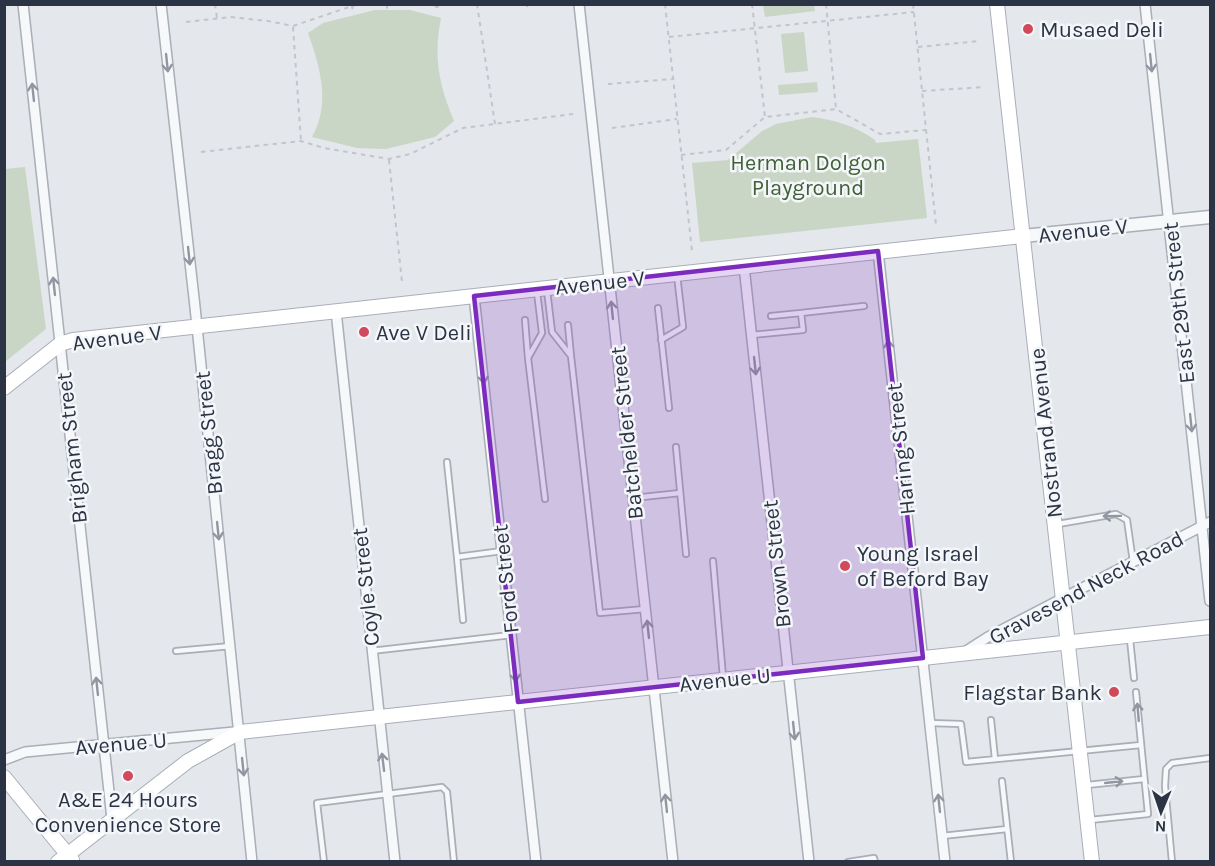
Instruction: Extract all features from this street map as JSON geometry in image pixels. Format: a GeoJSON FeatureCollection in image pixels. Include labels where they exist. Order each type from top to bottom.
{"type":"FeatureCollection","features":[{"type":"Feature","properties":{"kind":"main road","name":"Nostrand Avenue"},"geometry":{"type":"LineString","coordinates":[[997,4],[1092,861]]}},
{"type":"Feature","properties":{"kind":"main road","name":"Avenue V"},"geometry":{"type":"LineString","coordinates":[[4,388],[60,344],[73,340],[1023,236]]}},
{"type":"Feature","properties":{"kind":"main road","name":"Avenue U"},"geometry":{"type":"LineString","coordinates":[[66,859],[112,819],[188,761],[240,732],[1210,627]]}},
{"type":"Feature","properties":{"kind":"main road"},"geometry":{"type":"LineString","coordinates":[[4,777],[66,859]]}},
{"type":"Feature","properties":{"kind":"street","name":"Brigham Street"},"geometry":{"type":"LineString","coordinates":[[23,4],[112,819]]}},
{"type":"Feature","properties":{"kind":"street","name":"Bragg Street"},"geometry":{"type":"LineString","coordinates":[[161,4],[231,646],[252,861]]}},
{"type":"Feature","properties":{"kind":"street","name":"Batchelder Street"},"geometry":{"type":"LineString","coordinates":[[579,4],[673,861]]}},
{"type":"Feature","properties":{"kind":"street","name":"East 29th Street"},"geometry":{"type":"LineString","coordinates":[[1145,4],[1206,524],[1210,601]]}},
{"type":"Feature","properties":{"kind":"street","name":"Avenue V"},"geometry":{"type":"LineString","coordinates":[[1023,236],[1210,217]]}},
{"type":"Feature","properties":{"kind":"street","name":"Haring Street"},"geometry":{"type":"LineString","coordinates":[[878,251],[945,861]]}},
{"type":"Feature","properties":{"kind":"street","name":"Brown Street"},"geometry":{"type":"LineString","coordinates":[[744,266],[809,861]]}},
{"type":"Feature","properties":{"kind":"street","name":"Ford Street"},"geometry":{"type":"LineString","coordinates":[[474,296],[536,861]]}},
{"type":"Feature","properties":{"kind":"street","name":"Coyle Street"},"geometry":{"type":"LineString","coordinates":[[336,311],[395,861]]}},
{"type":"Feature","properties":{"kind":"street","name":"Gravesend Neck Road"},"geometry":{"type":"LineString","coordinates":[[963,654],[988,637],[1206,524]]}},
{"type":"Feature","properties":{"kind":"street","name":"Avenue U"},"geometry":{"type":"LineString","coordinates":[[4,760],[25,752],[240,732]]}},
{"type":"Feature","properties":{"kind":"lane"},"geometry":{"type":"LineString","coordinates":[[661,340],[683,327],[677,274]]}},
{"type":"Feature","properties":{"kind":"lane"},"geometry":{"type":"LineString","coordinates":[[541,289],[552,332],[571,356]]}},
{"type":"Feature","properties":{"kind":"lane"},"geometry":{"type":"LineString","coordinates":[[528,358],[542,333],[541,289]]}},
{"type":"Feature","properties":{"kind":"lane"},"geometry":{"type":"LineString","coordinates":[[771,316],[864,306]]}},
{"type":"Feature","properties":{"kind":"lane"},"geometry":{"type":"LineString","coordinates":[[658,308],[669,408]]}},
{"type":"Feature","properties":{"kind":"lane"},"geometry":{"type":"LineString","coordinates":[[752,335],[803,330],[801,313]]}},
{"type":"Feature","properties":{"kind":"lane"},"geometry":{"type":"LineString","coordinates":[[525,320],[545,499]]}},
{"type":"Feature","properties":{"kind":"lane"},"geometry":{"type":"LineString","coordinates":[[568,325],[600,614],[645,609]]}},
{"type":"Feature","properties":{"kind":"lane"},"geometry":{"type":"LineString","coordinates":[[676,447],[686,554]]}},
{"type":"Feature","properties":{"kind":"lane"},"geometry":{"type":"LineString","coordinates":[[447,462],[463,620]]}},
{"type":"Feature","properties":{"kind":"lane"},"geometry":{"type":"LineString","coordinates":[[633,498],[680,493]]}},
{"type":"Feature","properties":{"kind":"lane"},"geometry":{"type":"LineString","coordinates":[[1055,524],[1120,515],[1127,520],[1133,562]]}},
{"type":"Feature","properties":{"kind":"lane"},"geometry":{"type":"LineString","coordinates":[[457,557],[502,551]]}},
{"type":"Feature","properties":{"kind":"lane"},"geometry":{"type":"LineString","coordinates":[[713,561],[724,680]]}},
{"type":"Feature","properties":{"kind":"lane"},"geometry":{"type":"LineString","coordinates":[[371,651],[511,635]]}},
{"type":"Feature","properties":{"kind":"lane"},"geometry":{"type":"LineString","coordinates":[[1130,636],[1134,678]]}},
{"type":"Feature","properties":{"kind":"lane"},"geometry":{"type":"LineString","coordinates":[[176,651],[231,646]]}},
{"type":"Feature","properties":{"kind":"lane"},"geometry":{"type":"LineString","coordinates":[[1088,820],[1148,814],[1136,692]]}},
{"type":"Feature","properties":{"kind":"lane"},"geometry":{"type":"LineString","coordinates":[[991,720],[996,759]]}},
{"type":"Feature","properties":{"kind":"lane"},"geometry":{"type":"LineString","coordinates":[[930,723],[961,724],[966,762],[1141,745]]}},
{"type":"Feature","properties":{"kind":"lane"},"geometry":{"type":"LineString","coordinates":[[1172,861],[1165,786],[1166,769],[1172,763],[1210,758]]}},
{"type":"Feature","properties":{"kind":"lane"},"geometry":{"type":"LineString","coordinates":[[1084,785],[1144,780]]}},
{"type":"Feature","properties":{"kind":"lane"},"geometry":{"type":"LineString","coordinates":[[1002,781],[1011,861]]}},
{"type":"Feature","properties":{"kind":"lane"},"geometry":{"type":"LineString","coordinates":[[324,861],[317,802],[442,788],[447,792],[454,861]]}},
{"type":"Feature","properties":{"kind":"lane"},"geometry":{"type":"LineString","coordinates":[[942,836],[1007,829]]}},
{"type":"Feature","properties":{"kind":"lane"},"geometry":{"type":"LineString","coordinates":[[848,861],[874,858],[875,861]]}},
{"type":"Feature","properties":{"kind":"path"},"geometry":{"type":"LineString","coordinates":[[215,4],[217,18]]}},
{"type":"Feature","properties":{"kind":"path"},"geometry":{"type":"LineString","coordinates":[[186,22],[230,17],[293,26],[352,5],[361,4]]}},
{"type":"Feature","properties":{"kind":"path"},"geometry":{"type":"LineString","coordinates":[[387,4],[387,9]]}},
{"type":"Feature","properties":{"kind":"path"},"geometry":{"type":"LineString","coordinates":[[426,4],[437,6],[443,4]]}},
{"type":"Feature","properties":{"kind":"path"},"geometry":{"type":"LineString","coordinates":[[477,4],[495,124]]}},
{"type":"Feature","properties":{"kind":"path"},"geometry":{"type":"LineString","coordinates":[[664,4],[692,251]]}},
{"type":"Feature","properties":{"kind":"path"},"geometry":{"type":"LineString","coordinates":[[752,4],[765,117]]}},
{"type":"Feature","properties":{"kind":"path"},"geometry":{"type":"LineString","coordinates":[[826,4],[836,110]]}},
{"type":"Feature","properties":{"kind":"path"},"geometry":{"type":"LineString","coordinates":[[913,4],[936,225]]}},
{"type":"Feature","properties":{"kind":"path"},"geometry":{"type":"LineString","coordinates":[[352,5],[353,14]]}},
{"type":"Feature","properties":{"kind":"path"},"geometry":{"type":"LineString","coordinates":[[668,37],[914,12]]}},
{"type":"Feature","properties":{"kind":"path"},"geometry":{"type":"LineString","coordinates":[[293,26],[301,141]]}},
{"type":"Feature","properties":{"kind":"path"},"geometry":{"type":"LineString","coordinates":[[918,47],[980,41]]}},
{"type":"Feature","properties":{"kind":"path"},"geometry":{"type":"LineString","coordinates":[[608,84],[673,79]]}},
{"type":"Feature","properties":{"kind":"path"},"geometry":{"type":"LineString","coordinates":[[922,91],[985,87]]}},
{"type":"Feature","properties":{"kind":"path"},"geometry":{"type":"LineString","coordinates":[[681,155],[726,150],[765,117],[836,110],[880,134],[926,130]]}},
{"type":"Feature","properties":{"kind":"path"},"geometry":{"type":"LineString","coordinates":[[201,152],[301,141],[324,148],[389,159],[410,154],[463,128],[573,114]]}},
{"type":"Feature","properties":{"kind":"path"},"geometry":{"type":"LineString","coordinates":[[612,128],[677,119]]}},
{"type":"Feature","properties":{"kind":"path"},"geometry":{"type":"LineString","coordinates":[[389,159],[402,282]]}},
{"type":"Feature","properties":{"kind":"highlighted area"},"geometry":{"type":"Polygon","coordinates":[[[878,251],[923,658],[518,702],[474,296],[878,251]]]}},
{"type":"Feature","properties":{"kind":"green space"},"geometry":{"type":"Polygon","coordinates":[[[763,5],[814,5],[815,11],[765,17],[763,5]]]}},
{"type":"Feature","properties":{"kind":"green space"},"geometry":{"type":"Polygon","coordinates":[[[375,10],[410,10],[441,18],[438,45],[439,71],[454,121],[435,137],[386,149],[357,148],[312,137],[321,111],[322,85],[308,33],[323,23],[375,10]]]}},
{"type":"Feature","properties":{"kind":"green space"},"geometry":{"type":"Polygon","coordinates":[[[804,32],[808,71],[785,73],[781,34],[804,32]]]}},
{"type":"Feature","properties":{"kind":"green space"},"geometry":{"type":"Polygon","coordinates":[[[817,82],[818,92],[779,95],[778,85],[817,82]]]}},
{"type":"Feature","properties":{"kind":"green space","name":"Herman Dolgon Playground"},"geometry":{"type":"Polygon","coordinates":[[[812,117],[853,127],[868,135],[876,143],[918,139],[927,218],[700,242],[692,163],[728,160],[762,131],[776,124],[812,117]]]}},
{"type":"Feature","properties":{"kind":"green space"},"geometry":{"type":"Polygon","coordinates":[[[25,167],[46,329],[5,362],[5,169],[25,167]]]}},
{"type":"Feature","properties":{"kind":"place","name":"Musaed Deli"},"geometry":{"type":"Point","coordinates":[1028,29]}},
{"type":"Feature","properties":{"kind":"place","name":"Ave V Deli"},"geometry":{"type":"Point","coordinates":[364,332]}},
{"type":"Feature","properties":{"kind":"place","name":"Young Israel of Beford Bay"},"geometry":{"type":"Point","coordinates":[845,566]}},
{"type":"Feature","properties":{"kind":"place","name":"Flagstar Bank"},"geometry":{"type":"Point","coordinates":[1114,692]}},
{"type":"Feature","properties":{"kind":"place","name":"A&E 24 Hours Convenience Store"},"geometry":{"type":"Point","coordinates":[128,776]}}]}
